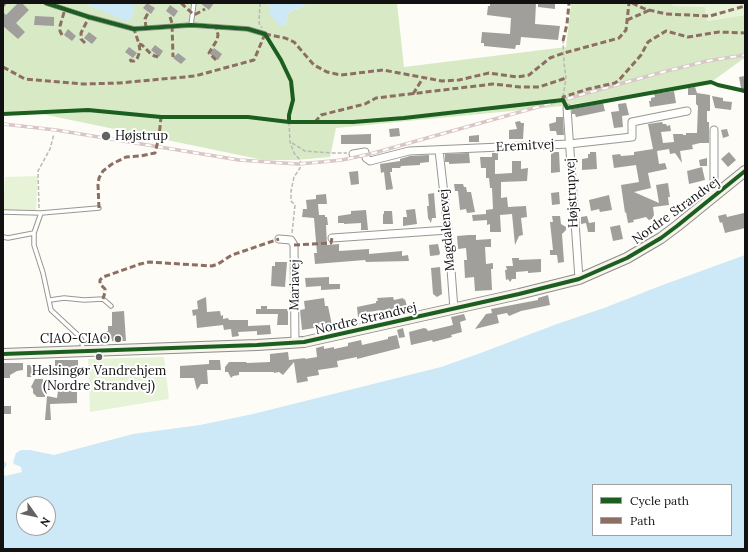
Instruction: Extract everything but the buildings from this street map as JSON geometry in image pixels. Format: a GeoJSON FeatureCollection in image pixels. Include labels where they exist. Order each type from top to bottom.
{"type":"FeatureCollection","features":[{"type":"Feature","properties":{"kind":"main road","name":"Nordre Strandvej"},"geometry":{"type":"LineString","coordinates":[[3,354],[295,343],[320,340],[531,292],[578,279],[618,263],[647,247],[677,226],[745,171]]}},
{"type":"Feature","properties":{"kind":"street","name":"Højstrupvej"},"geometry":{"type":"LineString","coordinates":[[567,108],[578,279]]}},
{"type":"Feature","properties":{"kind":"street","name":"Eremitvej"},"geometry":{"type":"LineString","coordinates":[[353,154],[365,152],[366,158],[370,161],[409,151],[569,144],[632,137],[632,122],[687,111]]}},
{"type":"Feature","properties":{"kind":"street","name":"Nordre Strandvej"},"geometry":{"type":"LineString","coordinates":[[714,130],[715,195]]}},
{"type":"Feature","properties":{"kind":"street","name":"Magdalenevej"},"geometry":{"type":"LineString","coordinates":[[439,150],[448,230],[454,309]]}},
{"type":"Feature","properties":{"kind":"street"},"geometry":{"type":"LineString","coordinates":[[332,238],[448,230]]}},
{"type":"Feature","properties":{"kind":"street","name":"Mariavej"},"geometry":{"type":"LineString","coordinates":[[279,239],[291,240],[294,245],[295,343]]}},
{"type":"Feature","properties":{"kind":"lane"},"geometry":{"type":"LineString","coordinates":[[46,3],[89,17],[134,29],[191,25],[248,29],[265,34]]}},
{"type":"Feature","properties":{"kind":"lane"},"geometry":{"type":"LineString","coordinates":[[191,25],[194,3]]}},
{"type":"Feature","properties":{"kind":"lane"},"geometry":{"type":"LineString","coordinates":[[3,212],[41,213],[99,208]]}},
{"type":"Feature","properties":{"kind":"lane"},"geometry":{"type":"LineString","coordinates":[[41,213],[34,233],[34,245],[43,273],[51,310],[80,337],[83,351]]}},
{"type":"Feature","properties":{"kind":"lane"},"geometry":{"type":"LineString","coordinates":[[3,238],[34,233]]}},
{"type":"Feature","properties":{"kind":"lane"},"geometry":{"type":"LineString","coordinates":[[50,300],[64,298],[84,300],[103,299],[110,306]]}},
{"type":"Feature","properties":{"kind":"path"},"geometry":{"type":"LineString","coordinates":[[260,3],[259,23],[265,34]]}},
{"type":"Feature","properties":{"kind":"path"},"geometry":{"type":"LineString","coordinates":[[563,42],[566,78],[563,97]]}},
{"type":"Feature","properties":{"kind":"path"},"geometry":{"type":"LineString","coordinates":[[556,100],[563,100],[567,108]]}},
{"type":"Feature","properties":{"kind":"path"},"geometry":{"type":"LineString","coordinates":[[282,121],[296,122]]}},
{"type":"Feature","properties":{"kind":"path"},"geometry":{"type":"LineString","coordinates":[[289,122],[290,142],[301,164],[294,177],[291,191],[291,201],[295,205],[291,240]]}},
{"type":"Feature","properties":{"kind":"path"},"geometry":{"type":"LineString","coordinates":[[41,213],[38,208],[38,171],[50,149],[54,134]]}},
{"type":"Feature","properties":{"kind":"path"},"geometry":{"type":"LineString","coordinates":[[290,142],[305,150],[353,154]]}},
{"type":"Feature","properties":{"kind":"green space"},"geometry":{"type":"Polygon","coordinates":[[[3,3],[87,3],[106,12],[130,20],[134,13],[134,3],[269,3],[268,4],[285,26],[290,11],[298,9],[307,3],[397,3],[404,67],[566,47],[571,3],[672,3],[673,6],[705,7],[707,21],[745,15],[745,59],[714,80],[563,106],[336,128],[330,157],[296,160],[263,160],[42,114],[3,113],[3,3]]]}},
{"type":"Feature","properties":{"kind":"green space"},"geometry":{"type":"Polygon","coordinates":[[[672,3],[745,3],[745,15],[707,21],[705,7],[673,6],[672,3]]]}},
{"type":"Feature","properties":{"kind":"green space"},"geometry":{"type":"Polygon","coordinates":[[[38,176],[36,210],[27,212],[3,210],[5,177],[38,176]]]}},
{"type":"Feature","properties":{"kind":"green space"},"geometry":{"type":"Polygon","coordinates":[[[164,357],[169,399],[90,412],[88,359],[164,357]]]}},
{"type":"Feature","properties":{"kind":"water"},"geometry":{"type":"Polygon","coordinates":[[[87,3],[134,3],[134,13],[130,20],[125,21],[87,3]]]}},
{"type":"Feature","properties":{"kind":"water"},"geometry":{"type":"Polygon","coordinates":[[[269,3],[307,3],[298,9],[290,11],[285,26],[280,26],[269,14],[269,3]]]}},
{"type":"Feature","properties":{"kind":"water"},"geometry":{"type":"Polygon","coordinates":[[[745,255],[745,549],[3,549],[3,471],[5,476],[22,472],[21,467],[13,462],[16,453],[21,450],[30,450],[54,455],[133,434],[200,425],[253,414],[441,367],[745,255]]]}},
{"type":"Feature","properties":{"kind":"water"},"geometry":{"type":"Polygon","coordinates":[[[3,460],[7,464],[3,471],[3,460]]]}},
{"type":"Feature","properties":{"kind":"railway"},"geometry":{"type":"LineString","coordinates":[[3,124],[56,130],[239,160],[298,164],[321,162],[342,160],[370,154],[659,73],[707,61],[745,55]]}},
{"type":"Feature","properties":{"kind":"marked path"},"geometry":{"type":"LineString","coordinates":[[181,3],[193,14],[205,9]]}},
{"type":"Feature","properties":{"kind":"marked path"},"geometry":{"type":"LineString","coordinates":[[563,41],[567,24],[569,3]]}},
{"type":"Feature","properties":{"kind":"marked path"},"geometry":{"type":"LineString","coordinates":[[265,34],[285,38],[294,42],[314,65],[327,72],[341,75],[383,70],[442,81],[459,80],[489,73],[517,77],[529,75],[550,58],[619,38],[626,30],[629,3]]}},
{"type":"Feature","properties":{"kind":"marked path"},"geometry":{"type":"LineString","coordinates":[[632,3],[645,9],[666,14],[710,16],[745,6]]}},
{"type":"Feature","properties":{"kind":"marked path"},"geometry":{"type":"LineString","coordinates":[[62,35],[60,26],[65,9]]}},
{"type":"Feature","properties":{"kind":"marked path"},"geometry":{"type":"LineString","coordinates":[[627,20],[650,10]]}},
{"type":"Feature","properties":{"kind":"marked path"},"geometry":{"type":"LineString","coordinates":[[146,28],[145,19],[148,13]]}},
{"type":"Feature","properties":{"kind":"marked path"},"geometry":{"type":"LineString","coordinates":[[85,43],[81,39],[81,33],[89,17]]}},
{"type":"Feature","properties":{"kind":"marked path"},"geometry":{"type":"LineString","coordinates":[[170,17],[172,23],[173,57]]}},
{"type":"Feature","properties":{"kind":"marked path"},"geometry":{"type":"LineString","coordinates":[[216,26],[218,35],[217,40],[209,53],[216,60]]}},
{"type":"Feature","properties":{"kind":"marked path"},"geometry":{"type":"LineString","coordinates":[[130,59],[131,61],[137,59],[140,51],[134,29]]}},
{"type":"Feature","properties":{"kind":"marked path"},"geometry":{"type":"LineString","coordinates":[[563,100],[563,97],[588,89],[615,83],[641,55],[648,42],[666,31],[688,37],[719,32],[745,33]]}},
{"type":"Feature","properties":{"kind":"marked path"},"geometry":{"type":"LineString","coordinates":[[3,67],[25,79],[83,84],[119,83],[195,76],[254,60],[265,34]]}},
{"type":"Feature","properties":{"kind":"marked path"},"geometry":{"type":"LineString","coordinates":[[139,44],[152,55],[158,57]]}},
{"type":"Feature","properties":{"kind":"marked path"},"geometry":{"type":"LineString","coordinates":[[413,94],[423,78]]}},
{"type":"Feature","properties":{"kind":"marked path"},"geometry":{"type":"LineString","coordinates":[[315,122],[321,115],[365,104],[376,98],[493,84],[520,87],[539,87],[566,78]]}},
{"type":"Feature","properties":{"kind":"marked path"},"geometry":{"type":"LineString","coordinates":[[99,208],[98,185],[99,178],[103,171],[112,164],[126,157],[155,153],[159,137],[161,117]]}},
{"type":"Feature","properties":{"kind":"marked path"},"geometry":{"type":"LineString","coordinates":[[294,245],[331,243],[332,238]]}},
{"type":"Feature","properties":{"kind":"marked path"},"geometry":{"type":"LineString","coordinates":[[103,299],[105,289],[100,284],[100,280],[103,277],[140,264],[149,262],[212,266],[232,255],[279,239]]}},
{"type":"Feature","properties":{"kind":"cycle path"},"geometry":{"type":"LineString","coordinates":[[46,3],[89,17],[134,29],[191,25],[248,29],[265,34],[281,60],[291,81],[293,100],[289,115],[289,122]]}},
{"type":"Feature","properties":{"kind":"cycle path"},"geometry":{"type":"LineString","coordinates":[[3,114],[88,110],[161,117],[248,117],[289,122],[353,122],[404,118],[563,100],[567,108],[711,82],[745,91]]}},
{"type":"Feature","properties":{"kind":"cycle path"},"geometry":{"type":"LineString","coordinates":[[3,354],[304,342],[519,294],[579,279],[627,258],[661,238],[745,171]]}},
{"type":"Feature","properties":{"kind":"place","name":"Højstrup"},"geometry":{"type":"Point","coordinates":[106,136]}},
{"type":"Feature","properties":{"kind":"place","name":"CIAO-CIAO"},"geometry":{"type":"Point","coordinates":[118,339]}},
{"type":"Feature","properties":{"kind":"place","name":"Helsingør Vandrehjem (Nordre Strandvej)"},"geometry":{"type":"Point","coordinates":[99,357]}}]}
